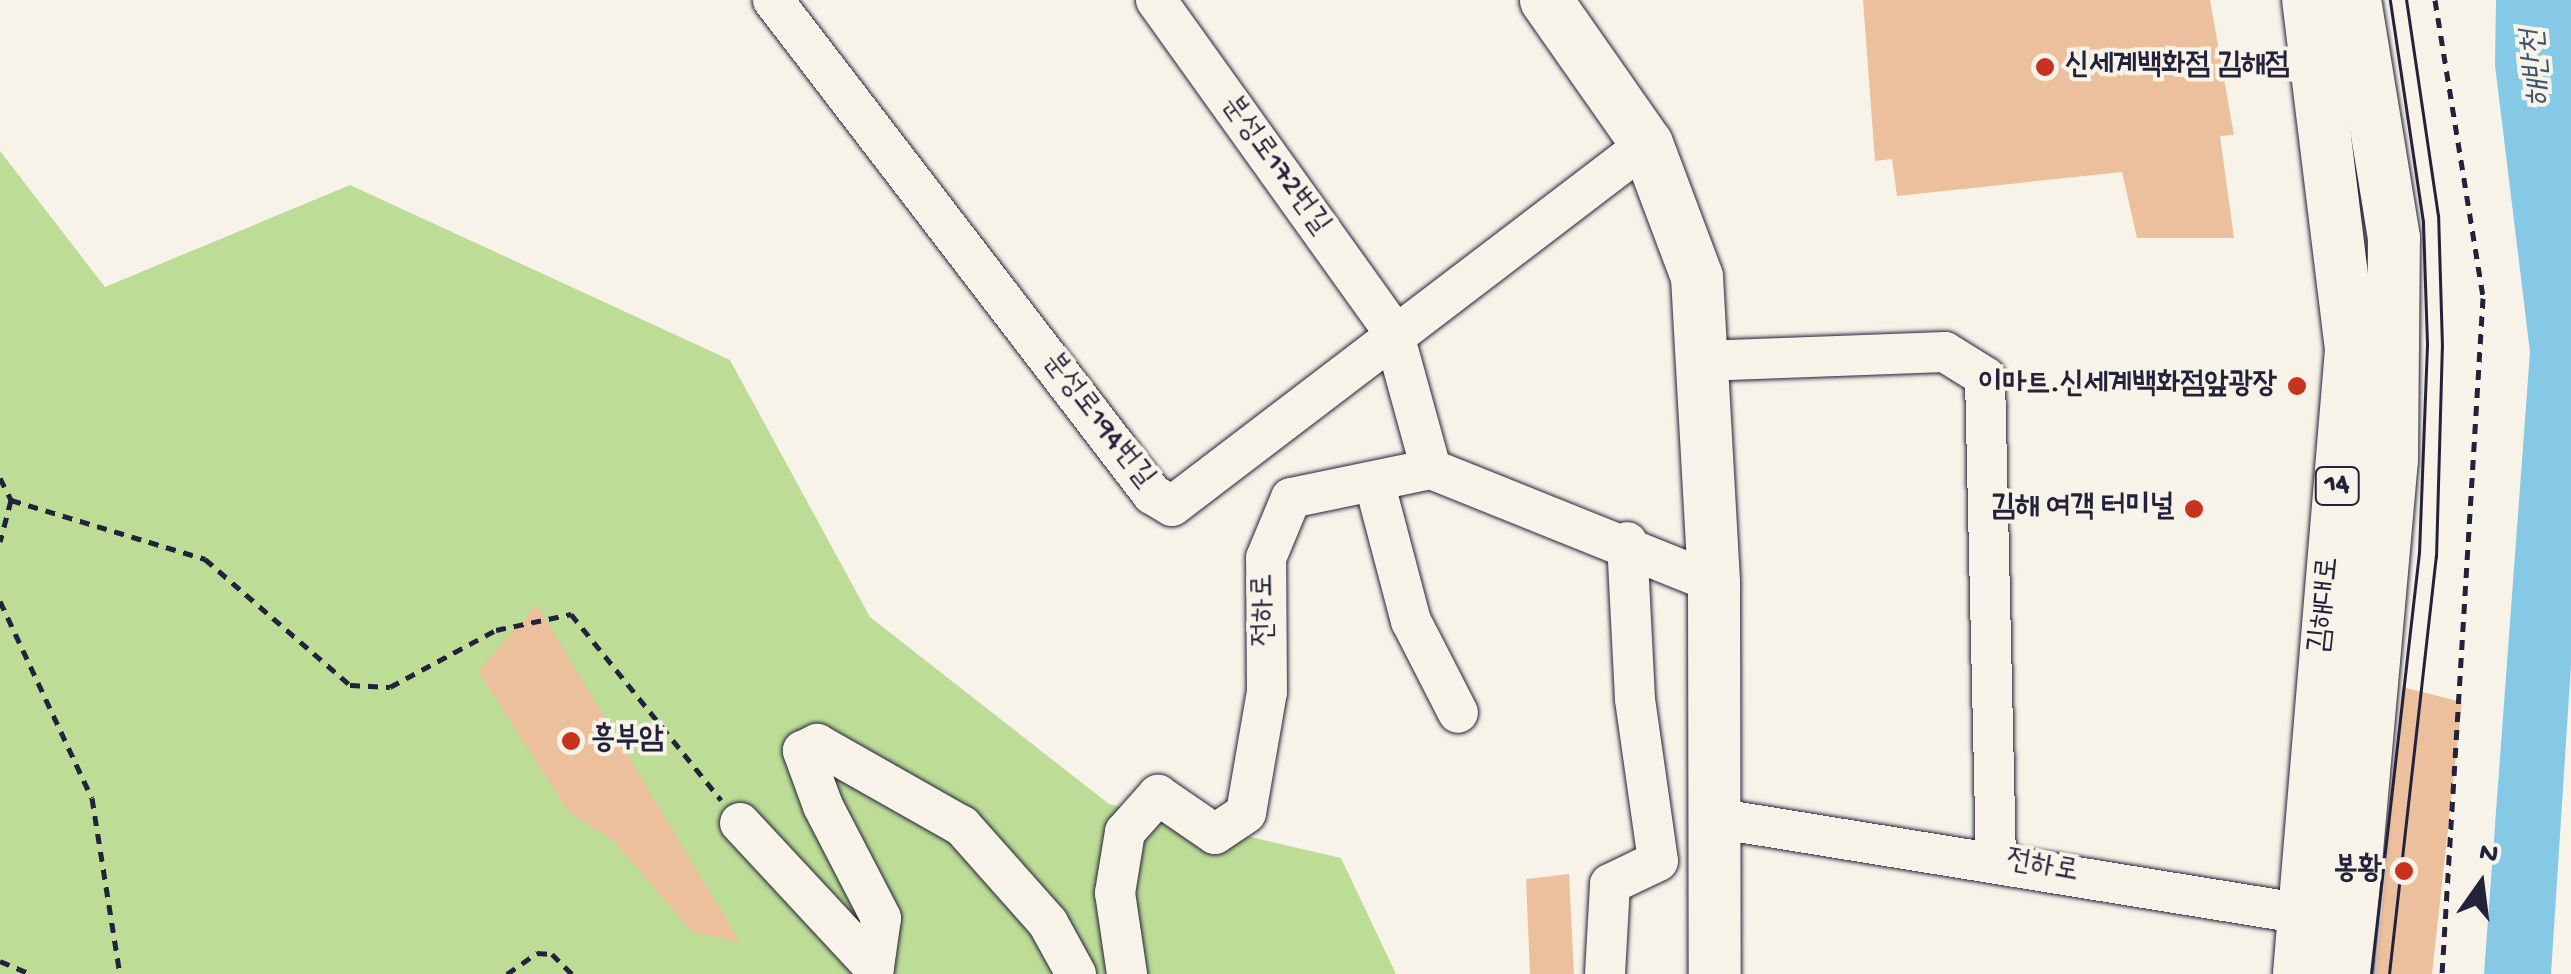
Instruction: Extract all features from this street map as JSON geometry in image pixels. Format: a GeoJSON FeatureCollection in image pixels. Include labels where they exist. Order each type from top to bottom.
{"type":"FeatureCollection","features":[{"type":"Feature","properties":{"kind":"main road"},"geometry":{"type":"LineString","coordinates":[[1546,0],[1647,144],[1697,277],[1714,583],[1720,819],[1716,974]]}},
{"type":"Feature","properties":{"kind":"main road","name":"김해대로"},"geometry":{"type":"LineString","coordinates":[[2299,974],[2351,349],[2308,0]]}},
{"type":"Feature","properties":{"kind":"main road","name":"김해대로"},"geometry":{"type":"LineString","coordinates":[[2346,974],[2392,460],[2394,238],[2355,0]]}},
{"type":"Feature","properties":{"kind":"street","name":"분성로194번길"},"geometry":{"type":"LineString","coordinates":[[773,0],[1152,494],[1172,506],[1393,332],[1647,144]]}},
{"type":"Feature","properties":{"kind":"street","name":"분성로172번길"},"geometry":{"type":"LineString","coordinates":[[1156,0],[1393,332]]}},
{"type":"Feature","properties":{"kind":"street"},"geometry":{"type":"LineString","coordinates":[[1393,332],[1431,469],[1627,542],[1714,583]]}},
{"type":"Feature","properties":{"kind":"street"},"geometry":{"type":"LineString","coordinates":[[1702,361],[1945,352],[1985,377],[1996,860]]}},
{"type":"Feature","properties":{"kind":"street","name":"전하로"},"geometry":{"type":"LineString","coordinates":[[1126,974],[1115,893],[1125,832],[1158,795],[1215,834],[1246,813],[1267,692],[1266,558],[1291,498],[1374,484],[1431,469]]}},
{"type":"Feature","properties":{"kind":"street"},"geometry":{"type":"LineString","coordinates":[[1374,484],[1410,622],[1458,714]]}},
{"type":"Feature","properties":{"kind":"street"},"geometry":{"type":"LineString","coordinates":[[1605,974],[1610,884],[1658,861],[1634,700],[1627,542]]}},
{"type":"Feature","properties":{"kind":"street"},"geometry":{"type":"LineString","coordinates":[[740,823],[874,967],[882,918],[822,806],[803,751],[816,744],[962,826],[1048,923],[1076,974]]}},
{"type":"Feature","properties":{"kind":"street","name":"전하로"},"geometry":{"type":"LineString","coordinates":[[1720,819],[1996,860],[2304,914]]}},
{"type":"Feature","properties":{"kind":"path"},"geometry":{"type":"LineString","coordinates":[[2435,0],[2483,298],[2442,974]]}},
{"type":"Feature","properties":{"kind":"path"},"geometry":{"type":"LineString","coordinates":[[0,478],[11,500],[0,542]]}},
{"type":"Feature","properties":{"kind":"path"},"geometry":{"type":"LineString","coordinates":[[11,500],[205,559],[350,684],[390,688],[496,630],[572,614],[740,823]]}},
{"type":"Feature","properties":{"kind":"path"},"geometry":{"type":"LineString","coordinates":[[0,600],[92,798],[120,974]]}},
{"type":"Feature","properties":{"kind":"path"},"geometry":{"type":"LineString","coordinates":[[507,974],[537,953],[552,954],[572,974]]}},
{"type":"Feature","properties":{"kind":"path"},"geometry":{"type":"LineString","coordinates":[[0,961],[30,974]]}},
{"type":"Feature","properties":{"kind":"green space"},"geometry":{"type":"Polygon","coordinates":[[[0,151],[105,287],[350,185],[730,360],[870,617],[1109,804],[1341,858],[1396,974],[0,974],[0,151]]]}},
{"type":"Feature","properties":{"kind":"water","name":"해반천"},"geometry":{"type":"Polygon","coordinates":[[[2496,0],[2571,0],[2571,665],[2551,974],[2484,974],[2530,352],[2495,65],[2496,0]]]}},
{"type":"Feature","properties":{"kind":"building","name":"신세계백화점 김해점"},"geometry":{"type":"Polygon","coordinates":[[[1863,0],[2210,0],[2234,135],[2220,136],[2234,238],[2137,238],[2122,172],[1897,196],[1892,159],[1875,161],[1863,0]]]}},
{"type":"Feature","properties":{"kind":"building","name":"흥부암"},"geometry":{"type":"Polygon","coordinates":[[[537,605],[740,942],[692,932],[614,841],[568,811],[478,671],[537,605]]]}},
{"type":"Feature","properties":{"kind":"building"},"geometry":{"type":"Polygon","coordinates":[[[2402,687],[2462,702],[2432,974],[2376,974],[2402,687]]]}},
{"type":"Feature","properties":{"kind":"building"},"geometry":{"type":"Polygon","coordinates":[[[1569,874],[1574,974],[1530,974],[1526,879],[1569,874]]]}},
{"type":"Feature","properties":{"kind":"tram line"},"geometry":{"type":"LineString","coordinates":[[2371,974],[2419,553],[2427,344],[2423,222],[2390,0]]}},
{"type":"Feature","properties":{"kind":"tram line"},"geometry":{"type":"LineString","coordinates":[[2389,974],[2436,557],[2442,347],[2438,216],[2406,0]]}},
{"type":"Feature","properties":{"kind":"place","name":"신세계백화점 김해점"},"geometry":{"type":"Point","coordinates":[2045,67]}},
{"type":"Feature","properties":{"kind":"place","name":"이마트.신세계백화점앞광장"},"geometry":{"type":"Point","coordinates":[2297,386]}},
{"type":"Feature","properties":{"kind":"place","name":"김해 여객 터미널"},"geometry":{"type":"Point","coordinates":[2194,509]}},
{"type":"Feature","properties":{"kind":"place","name":"흥부암"},"geometry":{"type":"Point","coordinates":[571,741]}},
{"type":"Feature","properties":{"kind":"place","name":"봉황"},"geometry":{"type":"Point","coordinates":[2404,871]}}]}
